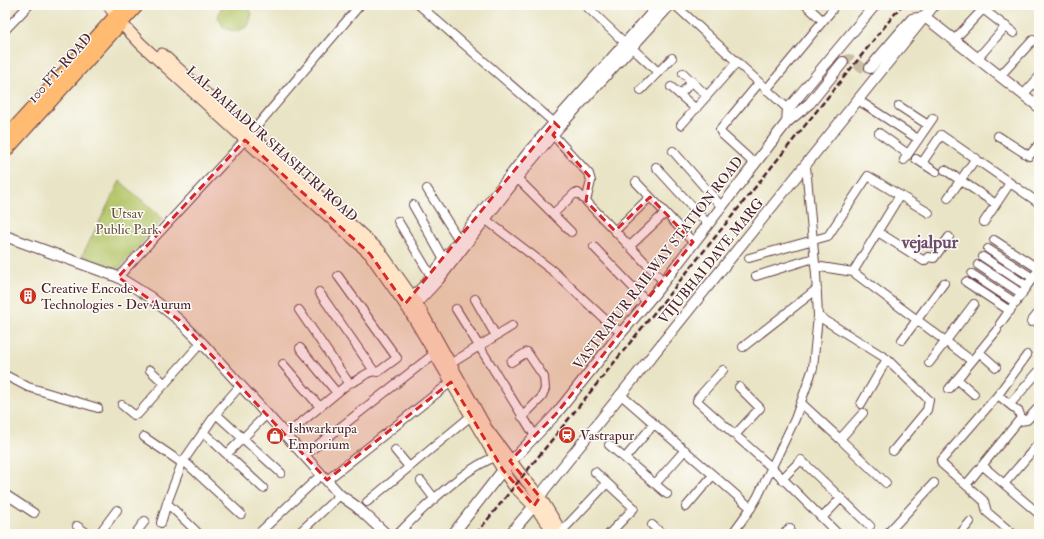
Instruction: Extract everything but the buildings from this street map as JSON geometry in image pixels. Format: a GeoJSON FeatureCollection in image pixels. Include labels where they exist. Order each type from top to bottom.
{"type":"FeatureCollection","features":[{"type":"Feature","properties":{"kind":"main road"},"geometry":{"type":"LineString","coordinates":[[108,5],[121,12]]}},
{"type":"Feature","properties":{"kind":"main road","name":"100 FT. ROAD"},"geometry":{"type":"LineString","coordinates":[[5,138],[121,12],[138,5]]}},
{"type":"Feature","properties":{"kind":"main road","name":"100 FT. ROAD"},"geometry":{"type":"LineString","coordinates":[[5,152],[121,12]]}},
{"type":"Feature","properties":{"kind":"main road","name":"LAL BAHADUR SHASHTRI ROAD"},"geometry":{"type":"LineString","coordinates":[[121,12],[143,36],[370,254],[411,304]]}},
{"type":"Feature","properties":{"kind":"main road"},"geometry":{"type":"LineString","coordinates":[[411,304],[434,354],[503,470],[514,486],[537,501]]}},
{"type":"Feature","properties":{"kind":"main road"},"geometry":{"type":"LineString","coordinates":[[411,304],[450,364],[486,428],[560,534]]}},
{"type":"Feature","properties":{"kind":"street"},"geometry":{"type":"LineString","coordinates":[[5,30],[29,5]]}},
{"type":"Feature","properties":{"kind":"street"},"geometry":{"type":"LineString","coordinates":[[118,277],[248,137],[360,5]]}},
{"type":"Feature","properties":{"kind":"street"},"geometry":{"type":"LineString","coordinates":[[419,5],[556,125]]}},
{"type":"Feature","properties":{"kind":"street"},"geometry":{"type":"LineString","coordinates":[[585,5],[658,72]]}},
{"type":"Feature","properties":{"kind":"street"},"geometry":{"type":"LineString","coordinates":[[411,304],[459,240],[556,125],[628,45],[659,5]]}},
{"type":"Feature","properties":{"kind":"street"},"geometry":{"type":"LineString","coordinates":[[628,45],[670,5]]}},
{"type":"Feature","properties":{"kind":"street"},"geometry":{"type":"LineString","coordinates":[[675,5],[788,109]]}},
{"type":"Feature","properties":{"kind":"street"},"geometry":{"type":"LineString","coordinates":[[806,5],[823,20]]}},
{"type":"Feature","properties":{"kind":"street","name":"VIJUBHAI DAVE MARG"},"geometry":{"type":"LineString","coordinates":[[510,534],[620,394],[806,166],[934,5]]}},
{"type":"Feature","properties":{"kind":"street"},"geometry":{"type":"LineString","coordinates":[[788,122],[788,109],[872,6]]}},
{"type":"Feature","properties":{"kind":"street"},"geometry":{"type":"LineString","coordinates":[[954,40],[983,9],[1014,33]]}},
{"type":"Feature","properties":{"kind":"street"},"geometry":{"type":"LineString","coordinates":[[766,90],[832,10]]}},
{"type":"Feature","properties":{"kind":"street"},"geometry":{"type":"LineString","coordinates":[[870,68],[912,19],[925,17],[1039,107]]}},
{"type":"Feature","properties":{"kind":"street"},"geometry":{"type":"LineString","coordinates":[[978,59],[1006,26]]}},
{"type":"Feature","properties":{"kind":"street"},"geometry":{"type":"LineString","coordinates":[[1000,76],[1033,40]]}},
{"type":"Feature","properties":{"kind":"street"},"geometry":{"type":"LineString","coordinates":[[641,90],[672,58]]}},
{"type":"Feature","properties":{"kind":"street"},"geometry":{"type":"LineString","coordinates":[[681,125],[737,62]]}},
{"type":"Feature","properties":{"kind":"street","name":"VASTRAPUR RAILWAY STATION ROAD"},"geometry":{"type":"LineString","coordinates":[[453,534],[510,461],[556,414],[621,332],[664,282],[693,242],[788,122],[810,103],[843,62]]}},
{"type":"Feature","properties":{"kind":"street"},"geometry":{"type":"LineString","coordinates":[[683,73],[707,96]]}},
{"type":"Feature","properties":{"kind":"street"},"geometry":{"type":"LineString","coordinates":[[1023,94],[1039,77]]}},
{"type":"Feature","properties":{"kind":"street"},"geometry":{"type":"LineString","coordinates":[[680,95],[692,81]]}},
{"type":"Feature","properties":{"kind":"street"},"geometry":{"type":"LineString","coordinates":[[755,164],[722,134],[720,130],[758,82]]}},
{"type":"Feature","properties":{"kind":"street"},"geometry":{"type":"LineString","coordinates":[[671,87],[696,109]]}},
{"type":"Feature","properties":{"kind":"street"},"geometry":{"type":"LineString","coordinates":[[858,100],[918,140]]}},
{"type":"Feature","properties":{"kind":"street"},"geometry":{"type":"LineString","coordinates":[[899,106],[928,125]]}},
{"type":"Feature","properties":{"kind":"street"},"geometry":{"type":"LineString","coordinates":[[879,133],[906,157],[933,118]]}},
{"type":"Feature","properties":{"kind":"street"},"geometry":{"type":"LineString","coordinates":[[411,304],[485,219],[553,135],[556,125]]}},
{"type":"Feature","properties":{"kind":"street"},"geometry":{"type":"LineString","coordinates":[[553,135],[589,174],[591,181],[586,201]]}},
{"type":"Feature","properties":{"kind":"street"},"geometry":{"type":"LineString","coordinates":[[936,172],[919,161],[941,135],[1039,203]]}},
{"type":"Feature","properties":{"kind":"street"},"geometry":{"type":"LineString","coordinates":[[998,136],[1029,156],[1039,144]]}},
{"type":"Feature","properties":{"kind":"street"},"geometry":{"type":"LineString","coordinates":[[673,151],[722,206]]}},
{"type":"Feature","properties":{"kind":"street"},"geometry":{"type":"LineString","coordinates":[[948,198],[976,158]]}},
{"type":"Feature","properties":{"kind":"street"},"geometry":{"type":"LineString","coordinates":[[732,534],[751,508],[771,468],[801,403],[813,368],[818,316],[815,262],[806,166]]}},
{"type":"Feature","properties":{"kind":"street"},"geometry":{"type":"LineString","coordinates":[[656,167],[708,224]]}},
{"type":"Feature","properties":{"kind":"street"},"geometry":{"type":"LineString","coordinates":[[945,170],[996,204]]}},
{"type":"Feature","properties":{"kind":"street"},"geometry":{"type":"LineString","coordinates":[[749,258],[812,239],[825,237],[831,233],[867,177],[870,176],[929,213]]}},
{"type":"Feature","properties":{"kind":"street"},"geometry":{"type":"LineString","coordinates":[[517,178],[571,232]]}},
{"type":"Feature","properties":{"kind":"street"},"geometry":{"type":"LineString","coordinates":[[636,182],[693,242]]}},
{"type":"Feature","properties":{"kind":"street"},"geometry":{"type":"LineString","coordinates":[[984,222],[1010,183]]}},
{"type":"Feature","properties":{"kind":"street"},"geometry":{"type":"LineString","coordinates":[[427,189],[459,240]]}},
{"type":"Feature","properties":{"kind":"street"},"geometry":{"type":"LineString","coordinates":[[553,214],[575,193],[578,193],[664,282]]}},
{"type":"Feature","properties":{"kind":"street"},"geometry":{"type":"LineString","coordinates":[[853,272],[900,195]]}},
{"type":"Feature","properties":{"kind":"street"},"geometry":{"type":"LineString","coordinates":[[615,230],[650,197]]}},
{"type":"Feature","properties":{"kind":"street"},"geometry":{"type":"LineString","coordinates":[[413,205],[444,260]]}},
{"type":"Feature","properties":{"kind":"street"},"geometry":{"type":"LineString","coordinates":[[630,246],[665,213]]}},
{"type":"Feature","properties":{"kind":"street"},"geometry":{"type":"LineString","coordinates":[[485,219],[553,271],[611,325],[621,332]]}},
{"type":"Feature","properties":{"kind":"street"},"geometry":{"type":"LineString","coordinates":[[398,221],[431,276]]}},
{"type":"Feature","properties":{"kind":"street"},"geometry":{"type":"LineString","coordinates":[[878,232],[924,261],[928,257],[934,258],[949,237]]}},
{"type":"Feature","properties":{"kind":"street"},"geometry":{"type":"LineString","coordinates":[[5,236],[118,277],[150,297],[179,320],[266,415],[305,455],[340,495],[356,507],[381,532]]}},
{"type":"Feature","properties":{"kind":"street"},"geometry":{"type":"LineString","coordinates":[[949,389],[1016,303],[1039,269],[994,240]]}},
{"type":"Feature","properties":{"kind":"street"},"geometry":{"type":"LineString","coordinates":[[594,247],[647,302]]}},
{"type":"Feature","properties":{"kind":"street"},"geometry":{"type":"LineString","coordinates":[[988,249],[1033,278]]}},
{"type":"Feature","properties":{"kind":"street"},"geometry":{"type":"LineString","coordinates":[[983,257],[1027,286]]}},
{"type":"Feature","properties":{"kind":"street"},"geometry":{"type":"LineString","coordinates":[[756,276],[815,262],[853,272],[918,319],[972,361]]}},
{"type":"Feature","properties":{"kind":"street"},"geometry":{"type":"LineString","coordinates":[[978,265],[1022,294]]}},
{"type":"Feature","properties":{"kind":"street"},"geometry":{"type":"LineString","coordinates":[[972,274],[1016,303]]}},
{"type":"Feature","properties":{"kind":"street"},"geometry":{"type":"LineString","coordinates":[[286,435],[349,383],[374,371],[379,371],[395,361],[397,357],[338,276]]}},
{"type":"Feature","properties":{"kind":"street"},"geometry":{"type":"LineString","coordinates":[[966,282],[1010,311]]}},
{"type":"Feature","properties":{"kind":"street"},"geometry":{"type":"LineString","coordinates":[[902,340],[944,283]]}},
{"type":"Feature","properties":{"kind":"street"},"geometry":{"type":"LineString","coordinates":[[743,347],[817,289]]}},
{"type":"Feature","properties":{"kind":"street"},"geometry":{"type":"LineString","coordinates":[[320,292],[374,371]]}},
{"type":"Feature","properties":{"kind":"street"},"geometry":{"type":"LineString","coordinates":[[475,299],[496,336]]}},
{"type":"Feature","properties":{"kind":"street"},"geometry":{"type":"LineString","coordinates":[[928,363],[974,304]]}},
{"type":"Feature","properties":{"kind":"street"},"geometry":{"type":"LineString","coordinates":[[456,309],[534,436]]}},
{"type":"Feature","properties":{"kind":"street"},"geometry":{"type":"LineString","coordinates":[[299,310],[349,383]]}},
{"type":"Feature","properties":{"kind":"street"},"geometry":{"type":"LineString","coordinates":[[1031,322],[1039,312]]}},
{"type":"Feature","properties":{"kind":"street"},"geometry":{"type":"LineString","coordinates":[[818,316],[887,359],[927,397],[930,405],[893,450]]}},
{"type":"Feature","properties":{"kind":"street"},"geometry":{"type":"LineString","coordinates":[[450,364],[512,326]]}},
{"type":"Feature","properties":{"kind":"street"},"geometry":{"type":"LineString","coordinates":[[122,404],[134,414],[138,414],[201,343]]}},
{"type":"Feature","properties":{"kind":"street"},"geometry":{"type":"LineString","coordinates":[[300,348],[337,393]]}},
{"type":"Feature","properties":{"kind":"street"},"geometry":{"type":"LineString","coordinates":[[510,362],[527,352],[544,377],[543,395],[522,417]]}},
{"type":"Feature","properties":{"kind":"street"},"geometry":{"type":"LineString","coordinates":[[979,352],[996,367]]}},
{"type":"Feature","properties":{"kind":"street"},"geometry":{"type":"LineString","coordinates":[[305,455],[434,354]]}},
{"type":"Feature","properties":{"kind":"street"},"geometry":{"type":"LineString","coordinates":[[1013,534],[987,512],[984,502],[942,464],[941,460],[998,395],[1027,356]]}},
{"type":"Feature","properties":{"kind":"street"},"geometry":{"type":"LineString","coordinates":[[861,404],[887,359]]}},
{"type":"Feature","properties":{"kind":"street"},"geometry":{"type":"LineString","coordinates":[[282,364],[320,407]]}},
{"type":"Feature","properties":{"kind":"street"},"geometry":{"type":"LineString","coordinates":[[150,370],[165,384]]}},
{"type":"Feature","properties":{"kind":"street"},"geometry":{"type":"LineString","coordinates":[[723,370],[697,399],[782,478],[838,534]]}},
{"type":"Feature","properties":{"kind":"street"},"geometry":{"type":"LineString","coordinates":[[1010,404],[1039,371]]}},
{"type":"Feature","properties":{"kind":"street"},"geometry":{"type":"LineString","coordinates":[[5,375],[28,387],[98,408]]}},
{"type":"Feature","properties":{"kind":"street"},"geometry":{"type":"LineString","coordinates":[[957,380],[974,394]]}},
{"type":"Feature","properties":{"kind":"street"},"geometry":{"type":"LineString","coordinates":[[258,534],[324,477],[451,382]]}},
{"type":"Feature","properties":{"kind":"street"},"geometry":{"type":"LineString","coordinates":[[161,523],[183,462],[216,414],[240,386]]}},
{"type":"Feature","properties":{"kind":"street"},"geometry":{"type":"LineString","coordinates":[[735,435],[760,408],[739,387]]}},
{"type":"Feature","properties":{"kind":"street"},"geometry":{"type":"LineString","coordinates":[[620,394],[751,508]]}},
{"type":"Feature","properties":{"kind":"street"},"geometry":{"type":"LineString","coordinates":[[966,485],[1020,421],[1021,418],[1019,412],[998,395]]}},
{"type":"Feature","properties":{"kind":"street"},"geometry":{"type":"LineString","coordinates":[[801,403],[886,483]]}},
{"type":"Feature","properties":{"kind":"street"},"geometry":{"type":"LineString","coordinates":[[1020,421],[1027,420],[1039,406]]}},
{"type":"Feature","properties":{"kind":"street"},"geometry":{"type":"LineString","coordinates":[[840,439],[863,413]]}},
{"type":"Feature","properties":{"kind":"street"},"geometry":{"type":"LineString","coordinates":[[216,414],[281,473]]}},
{"type":"Feature","properties":{"kind":"street"},"geometry":{"type":"LineString","coordinates":[[227,454],[266,415]]}},
{"type":"Feature","properties":{"kind":"street"},"geometry":{"type":"LineString","coordinates":[[367,502],[471,416]]}},
{"type":"Feature","properties":{"kind":"street"},"geometry":{"type":"LineString","coordinates":[[625,458],[654,424]]}},
{"type":"Feature","properties":{"kind":"street"},"geometry":{"type":"LineString","coordinates":[[203,432],[263,488]]}},
{"type":"Feature","properties":{"kind":"street"},"geometry":{"type":"LineString","coordinates":[[144,436],[183,462],[241,514]]}},
{"type":"Feature","properties":{"kind":"street"},"geometry":{"type":"LineString","coordinates":[[1004,484],[1039,442]]}},
{"type":"Feature","properties":{"kind":"street"},"geometry":{"type":"LineString","coordinates":[[609,445],[668,494]]}},
{"type":"Feature","properties":{"kind":"street"},"geometry":{"type":"LineString","coordinates":[[395,450],[409,467]]}},
{"type":"Feature","properties":{"kind":"street"},"geometry":{"type":"LineString","coordinates":[[655,484],[685,450]]}},
{"type":"Feature","properties":{"kind":"street"},"geometry":{"type":"LineString","coordinates":[[399,533],[434,498],[484,462],[495,457]]}},
{"type":"Feature","properties":{"kind":"street"},"geometry":{"type":"LineString","coordinates":[[782,478],[801,460],[870,526]]}},
{"type":"Feature","properties":{"kind":"street"},"geometry":{"type":"LineString","coordinates":[[983,466],[1039,514]]}},
{"type":"Feature","properties":{"kind":"street"},"geometry":{"type":"LineString","coordinates":[[595,472],[634,508],[609,534]]}},
{"type":"Feature","properties":{"kind":"street"},"geometry":{"type":"LineString","coordinates":[[686,507],[713,475]]}},
{"type":"Feature","properties":{"kind":"street"},"geometry":{"type":"LineString","coordinates":[[421,481],[434,498]]}},
{"type":"Feature","properties":{"kind":"street"},"geometry":{"type":"LineString","coordinates":[[560,534],[607,483]]}},
{"type":"Feature","properties":{"kind":"street"},"geometry":{"type":"LineString","coordinates":[[887,534],[934,483]]}},
{"type":"Feature","properties":{"kind":"street"},"geometry":{"type":"LineString","coordinates":[[5,494],[34,514]]}},
{"type":"Feature","properties":{"kind":"street"},"geometry":{"type":"LineString","coordinates":[[298,534],[340,495]]}},
{"type":"Feature","properties":{"kind":"street"},"geometry":{"type":"LineString","coordinates":[[822,518],[841,498]]}},
{"type":"Feature","properties":{"kind":"street"},"geometry":{"type":"LineString","coordinates":[[167,503],[199,534]]}},
{"type":"Feature","properties":{"kind":"street"},"geometry":{"type":"LineString","coordinates":[[99,534],[117,510]]}},
{"type":"Feature","properties":{"kind":"street"},"geometry":{"type":"LineString","coordinates":[[135,534],[145,521]]}},
{"type":"Feature","properties":{"kind":"street"},"geometry":{"type":"LineString","coordinates":[[960,534],[970,522]]}},
{"type":"Feature","properties":{"kind":"street"},"geometry":{"type":"LineString","coordinates":[[652,525],[662,534]]}},
{"type":"Feature","properties":{"kind":"street"},"geometry":{"type":"LineString","coordinates":[[77,526],[88,534]]}},
{"type":"Feature","properties":{"kind":"street"},"geometry":{"type":"LineString","coordinates":[[783,534],[790,528]]}},
{"type":"Feature","properties":{"kind":"highlighted area"},"geometry":{"type":"Polygon","coordinates":[[[554,122],[559,127],[553,135],[590,177],[586,201],[615,231],[650,197],[693,242],[556,414],[510,461],[540,497],[534,506],[503,470],[451,382],[327,480],[179,320],[118,277],[245,140],[370,254],[405,304],[554,122]]]}},
{"type":"Feature","properties":{"kind":"green space"},"geometry":{"type":"Polygon","coordinates":[[[222,5],[248,5],[252,14],[248,26],[236,32],[224,28],[218,17],[222,5]]]}},
{"type":"Feature","properties":{"kind":"green space","name":"Utsav Public Park"},"geometry":{"type":"Polygon","coordinates":[[[120,181],[163,219],[118,269],[82,256],[120,181]]]}},
{"type":"Feature","properties":{"kind":"tunnel"},"geometry":{"type":"LineString","coordinates":[[843,62],[849,59],[865,69],[870,68]]}},
{"type":"Feature","properties":{"kind":"railway"},"geometry":{"type":"LineString","coordinates":[[476,534],[902,5]]}},
{"type":"Feature","properties":{"kind":"place","name":"Creative Encode Technologies - Dev Aurum"},"geometry":{"type":"Point","coordinates":[28,296]}},
{"type":"Feature","properties":{"kind":"place","name":"Vastrapur"},"geometry":{"type":"Point","coordinates":[567,435]}},
{"type":"Feature","properties":{"kind":"place","name":"Ishwarkrupa Emporium"},"geometry":{"type":"Point","coordinates":[275,436]}},
{"type":"Feature","properties":{"kind":"district","name":"vejalpur"},"geometry":{"type":"Point","coordinates":[930,242]}}]}
